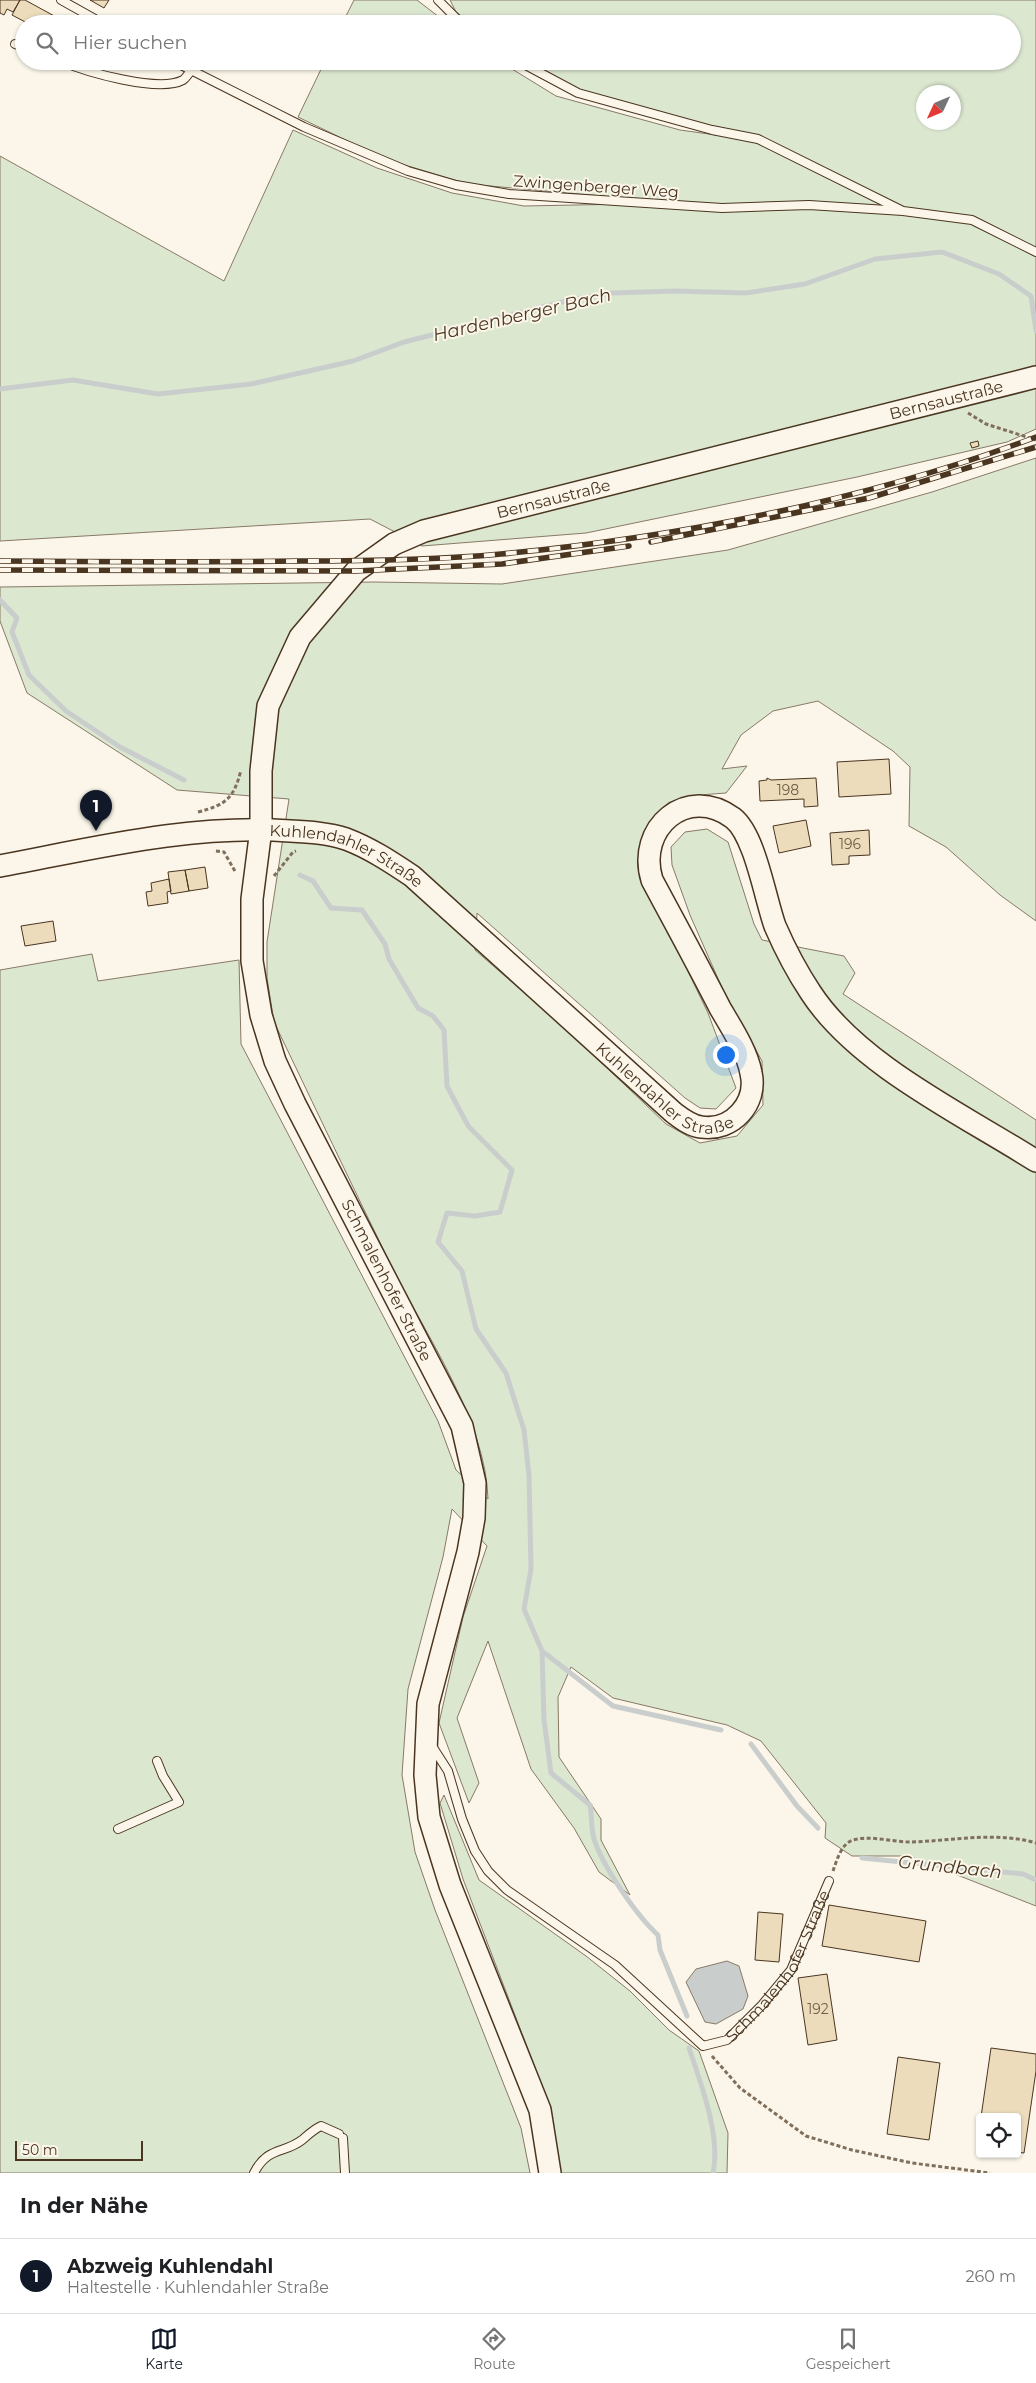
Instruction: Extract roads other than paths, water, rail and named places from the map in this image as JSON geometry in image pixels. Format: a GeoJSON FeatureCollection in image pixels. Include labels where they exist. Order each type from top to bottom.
{"type":"FeatureCollection","features":[{"type":"Feature","properties":{"kind":"main road","name":"Bernsaustraße"},"geometry":{"type":"LineString","coordinates":[[261,829],[261,771],[268,706],[300,638],[356,571],[394,544],[433,528],[1036,377]]}},
{"type":"Feature","properties":{"kind":"main road","name":"Kuhlendahler Straße"},"geometry":{"type":"LineString","coordinates":[[0,866],[166,835],[261,829],[319,833],[345,839],[371,850],[412,876],[674,1113],[700,1127],[714,1127],[735,1120],[744,1110],[752,1090],[751,1073],[732,1030],[652,880],[648,865],[648,852],[658,826],[668,817],[680,810],[703,806],[719,809],[735,820],[745,833],[753,852],[764,896],[783,942],[812,994],[830,1016],[854,1042],[879,1063],[1036,1161]]}},
{"type":"Feature","properties":{"kind":"main road","name":"Schmalenhofer Straße"},"geometry":{"type":"LineString","coordinates":[[261,829],[252,900],[252,962],[261,1015],[275,1061],[295,1104],[462,1426],[475,1483],[474,1518],[428,1704],[425,1775],[429,1817],[450,1885],[540,2110],[550,2173]]}},
{"type":"Feature","properties":{"kind":"lane"},"geometry":{"type":"LineString","coordinates":[[61,0],[88,15]]}},
{"type":"Feature","properties":{"kind":"lane"},"geometry":{"type":"LineString","coordinates":[[438,0],[453,15]]}},
{"type":"Feature","properties":{"kind":"lane"},"geometry":{"type":"LineString","coordinates":[[86,70],[99,75],[142,82],[168,83],[183,80],[191,71]]}},
{"type":"Feature","properties":{"kind":"lane"},"geometry":{"type":"LineString","coordinates":[[535,70],[578,93],[712,130],[758,139],[903,211]]}},
{"type":"Feature","properties":{"kind":"lane","name":"Zwingenberger Weg"},"geometry":{"type":"LineString","coordinates":[[191,71],[304,127],[408,171],[456,184],[508,194],[722,208],[809,205],[903,211],[972,220],[1036,252]]}},
{"type":"Feature","properties":{"kind":"lane","name":"Schmalenhofer Straße"},"geometry":{"type":"LineString","coordinates":[[426,1736],[448,1771],[462,1819],[475,1851],[488,1871],[507,1890],[615,1965],[703,2046],[727,2040],[762,2005],[791,1970],[829,1881]]}},
{"type":"Feature","properties":{"kind":"lane"},"geometry":{"type":"LineString","coordinates":[[118,1829],[179,1802],[163,1776],[157,1761]]}},
{"type":"Feature","properties":{"kind":"lane"},"geometry":{"type":"LineString","coordinates":[[254,2173],[270,2152],[301,2141],[310,2131],[321,2126],[341,2136],[345,2173]]}},
{"type":"Feature","properties":{"kind":"waterway","name":"Hardenberger Bach"},"geometry":{"type":"LineString","coordinates":[[0,389],[73,380],[158,394],[251,384],[353,361],[404,342],[570,300],[612,293],[675,291],[746,293],[805,284],[875,259],[942,252],[999,274],[1031,296],[1036,331]]}},
{"type":"Feature","properties":{"kind":"waterway"},"geometry":{"type":"LineString","coordinates":[[0,600],[17,618],[12,632],[29,675],[66,711],[120,747],[184,780]]}},
{"type":"Feature","properties":{"kind":"waterway"},"geometry":{"type":"LineString","coordinates":[[300,875],[313,881],[331,908],[362,910],[385,944],[389,959],[418,1008],[433,1016],[444,1030],[447,1086],[469,1127],[512,1170],[500,1212],[475,1216],[447,1213],[438,1242],[462,1271],[476,1329],[506,1373],[524,1430],[529,1475],[531,1569],[524,1609],[542,1651],[544,1720],[551,1773],[590,1805],[593,1835],[598,1850],[613,1877],[640,1916],[658,1935],[660,1950],[687,2016]]}},
{"type":"Feature","properties":{"kind":"waterway","name":"Grundbach"},"geometry":{"type":"LineString","coordinates":[[542,1651],[613,1706],[721,1730]]}},
{"type":"Feature","properties":{"kind":"waterway","name":"Grundbach"},"geometry":{"type":"LineString","coordinates":[[751,1744],[797,1806],[818,1828]]}},
{"type":"Feature","properties":{"kind":"waterway","name":"Grundbach"},"geometry":{"type":"LineString","coordinates":[[862,1858],[1023,1874],[1036,1880]]}},
{"type":"Feature","properties":{"kind":"waterway"},"geometry":{"type":"LineString","coordinates":[[689,2048],[704,2094],[712,2127],[715,2158],[713,2173]]}},
{"type":"Feature","properties":{"kind":"railway"},"geometry":{"type":"LineString","coordinates":[[0,561],[401,560],[476,556],[568,547],[705,526],[773,513],[907,479],[1036,437]]}},
{"type":"Feature","properties":{"kind":"railway"},"geometry":{"type":"LineString","coordinates":[[651,542],[869,498],[1036,447]]}},
{"type":"Feature","properties":{"kind":"railway"},"geometry":{"type":"LineString","coordinates":[[0,570],[356,571],[502,564],[629,546]]}},
{"type":"Feature","properties":{"kind":"place","name":"Abzweig Kuhlendahl"},"geometry":{"type":"Point","coordinates":[96,831]}}]}
